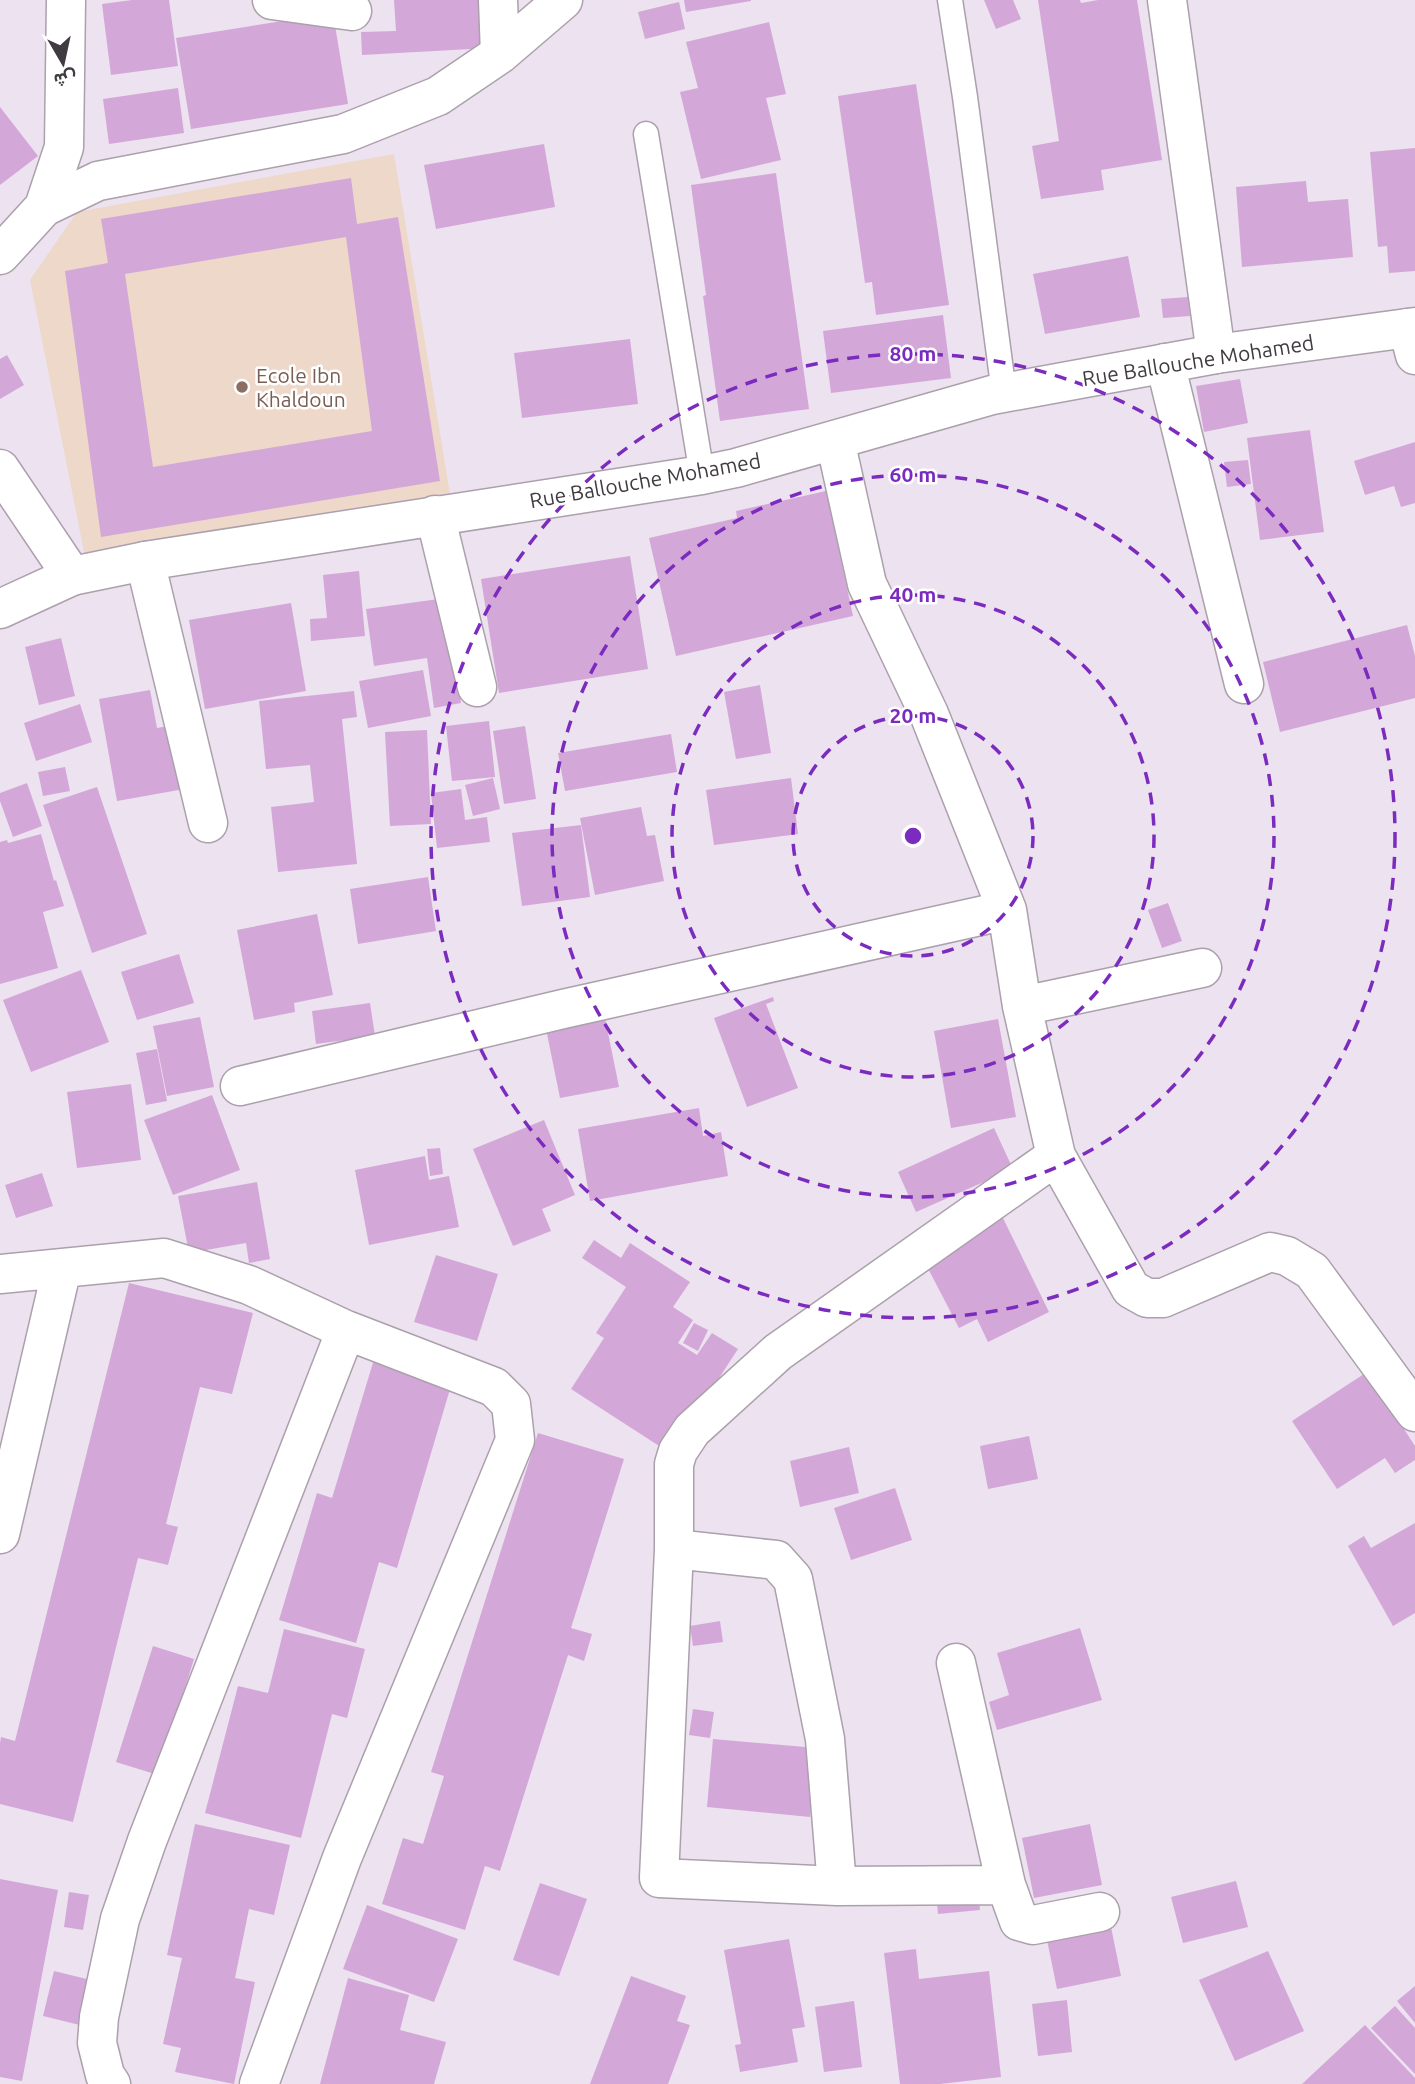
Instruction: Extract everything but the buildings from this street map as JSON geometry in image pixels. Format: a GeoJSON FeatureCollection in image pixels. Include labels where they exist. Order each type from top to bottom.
{"type":"FeatureCollection","features":[{"type":"Feature","properties":{"kind":"street"},"geometry":{"type":"LineString","coordinates":[[44,207],[64,147],[66,0]]}},
{"type":"Feature","properties":{"kind":"street"},"geometry":{"type":"LineString","coordinates":[[272,0],[352,11]]}},
{"type":"Feature","properties":{"kind":"street"},"geometry":{"type":"LineString","coordinates":[[498,0],[500,54]]}},
{"type":"Feature","properties":{"kind":"street"},"geometry":{"type":"LineString","coordinates":[[0,255],[44,207],[97,181],[343,134],[438,96],[500,54],[563,0]]}},
{"type":"Feature","properties":{"kind":"street"},"geometry":{"type":"LineString","coordinates":[[1167,0],[1216,354]]}},
{"type":"Feature","properties":{"kind":"street","name":"Rue Ballouche Mohamed"},"geometry":{"type":"LineString","coordinates":[[0,609],[72,576],[145,561],[702,475],[736,468],[1004,393],[1216,354],[1413,337]]}},
{"type":"Feature","properties":{"kind":"street"},"geometry":{"type":"LineString","coordinates":[[1166,363],[1244,684]]}},
{"type":"Feature","properties":{"kind":"street"},"geometry":{"type":"LineString","coordinates":[[835,440],[867,584],[929,714],[1007,911],[1022,1006],[1056,1156],[1131,1289],[1147,1298],[1163,1298],[1270,1252],[1287,1256],[1312,1271],[1415,1412]]}},
{"type":"Feature","properties":{"kind":"street"},"geometry":{"type":"LineString","coordinates":[[0,468],[72,576]]}},
{"type":"Feature","properties":{"kind":"street"},"geometry":{"type":"LineString","coordinates":[[435,515],[477,687]]}},
{"type":"Feature","properties":{"kind":"street"},"geometry":{"type":"LineString","coordinates":[[145,561],[208,823]]}},
{"type":"Feature","properties":{"kind":"street"},"geometry":{"type":"LineString","coordinates":[[240,1086],[562,1009],[1007,911]]}},
{"type":"Feature","properties":{"kind":"street"},"geometry":{"type":"LineString","coordinates":[[1022,1006],[1202,968]]}},
{"type":"Feature","properties":{"kind":"street"},"geometry":{"type":"LineString","coordinates":[[1006,1885],[837,1886],[659,1878],[674,1549],[674,1464],[678,1451],[692,1430],[778,1352],[1056,1156]]}},
{"type":"Feature","properties":{"kind":"street"},"geometry":{"type":"LineString","coordinates":[[0,1274],[164,1258],[249,1285],[346,1330],[494,1387],[511,1404],[515,1440],[342,1858],[259,2084]]}},
{"type":"Feature","properties":{"kind":"street"},"geometry":{"type":"LineString","coordinates":[[0,1534],[62,1268]]}},
{"type":"Feature","properties":{"kind":"street"},"geometry":{"type":"LineString","coordinates":[[111,2084],[97,2043],[99,2017],[120,1919],[147,1841],[346,1330]]}},
{"type":"Feature","properties":{"kind":"street"},"geometry":{"type":"LineString","coordinates":[[674,1549],[776,1560],[793,1579],[825,1739],[837,1886]]}},
{"type":"Feature","properties":{"kind":"street"},"geometry":{"type":"LineString","coordinates":[[956,1663],[1006,1885],[1019,1921],[1033,1925],[1100,1912]]}},
{"type":"Feature","properties":{"kind":"lane"},"geometry":{"type":"LineString","coordinates":[[950,0],[1004,393]]}},
{"type":"Feature","properties":{"kind":"lane"},"geometry":{"type":"LineString","coordinates":[[646,134],[702,475]]}},
{"type":"Feature","properties":{"kind":"shaded area","name":"Ecole Ibn Khaldoun"},"geometry":{"type":"Polygon","coordinates":[[[394,154],[450,494],[85,557],[30,280],[77,212],[394,154]]]}},
{"type":"Feature","properties":{"kind":"place","name":"Ecole Ibn Khaldoun"},"geometry":{"type":"Point","coordinates":[242,387]}}]}
